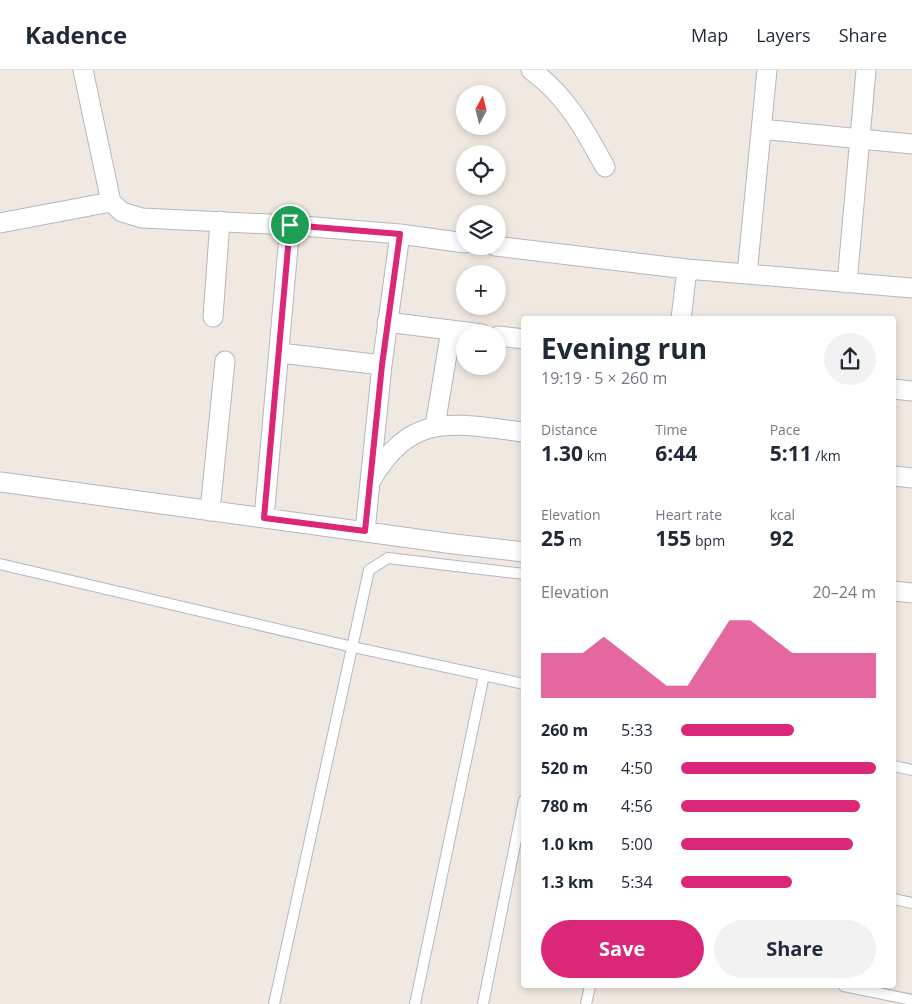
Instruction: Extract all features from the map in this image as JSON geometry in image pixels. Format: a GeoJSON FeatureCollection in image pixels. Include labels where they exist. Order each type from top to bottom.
{"type":"FeatureCollection","features":[{"type":"Feature","properties":{"kind":"street"},"geometry":{"type":"LineString","coordinates":[[83,70],[111,202],[122,212],[142,218],[290,225],[400,234],[456,242]]}},
{"type":"Feature","properties":{"kind":"street"},"geometry":{"type":"LineString","coordinates":[[531,70],[550,84],[582,123],[605,167]]}},
{"type":"Feature","properties":{"kind":"street"},"geometry":{"type":"LineString","coordinates":[[747,274],[767,70]]}},
{"type":"Feature","properties":{"kind":"street"},"geometry":{"type":"LineString","coordinates":[[847,283],[866,70]]}},
{"type":"Feature","properties":{"kind":"street"},"geometry":{"type":"LineString","coordinates":[[761,129],[912,144]]}},
{"type":"Feature","properties":{"kind":"street"},"geometry":{"type":"LineString","coordinates":[[0,223],[111,202]]}},
{"type":"Feature","properties":{"kind":"street"},"geometry":{"type":"LineString","coordinates":[[213,317],[220,221]]}},
{"type":"Feature","properties":{"kind":"street"},"geometry":{"type":"LineString","coordinates":[[264,518],[290,225]]}},
{"type":"Feature","properties":{"kind":"street"},"geometry":{"type":"LineString","coordinates":[[365,531],[368,484],[387,322],[400,234]]}},
{"type":"Feature","properties":{"kind":"street"},"geometry":{"type":"LineString","coordinates":[[506,247],[687,269],[912,288]]}},
{"type":"Feature","properties":{"kind":"street"},"geometry":{"type":"LineString","coordinates":[[682,316],[687,269]]}},
{"type":"Feature","properties":{"kind":"street"},"geometry":{"type":"LineString","coordinates":[[387,322],[456,331]]}},
{"type":"Feature","properties":{"kind":"street"},"geometry":{"type":"LineString","coordinates":[[435,426],[451,330]]}},
{"type":"Feature","properties":{"kind":"street"},"geometry":{"type":"LineString","coordinates":[[506,337],[521,339]]}},
{"type":"Feature","properties":{"kind":"street"},"geometry":{"type":"LineString","coordinates":[[280,353],[382,365]]}},
{"type":"Feature","properties":{"kind":"street"},"geometry":{"type":"LineString","coordinates":[[210,511],[226,361]]}},
{"type":"Feature","properties":{"kind":"street"},"geometry":{"type":"LineString","coordinates":[[896,389],[912,392]]}},
{"type":"Feature","properties":{"kind":"street"},"geometry":{"type":"LineString","coordinates":[[368,484],[392,450],[411,435],[435,426],[451,424],[521,432]]}},
{"type":"Feature","properties":{"kind":"street"},"geometry":{"type":"LineString","coordinates":[[896,476],[912,478]]}},
{"type":"Feature","properties":{"kind":"street"},"geometry":{"type":"LineString","coordinates":[[0,482],[521,552]]}},
{"type":"Feature","properties":{"kind":"street"},"geometry":{"type":"LineString","coordinates":[[896,591],[912,593]]}},
{"type":"Feature","properties":{"kind":"lane"},"geometry":{"type":"LineString","coordinates":[[274,1004],[369,570],[388,558],[521,574]]}},
{"type":"Feature","properties":{"kind":"lane"},"geometry":{"type":"LineString","coordinates":[[0,564],[353,648],[521,683]]}},
{"type":"Feature","properties":{"kind":"lane"},"geometry":{"type":"LineString","coordinates":[[415,1004],[484,675]]}},
{"type":"Feature","properties":{"kind":"lane"},"geometry":{"type":"LineString","coordinates":[[896,766],[912,770]]}},
{"type":"Feature","properties":{"kind":"lane"},"geometry":{"type":"LineString","coordinates":[[483,1004],[521,815]]}},
{"type":"Feature","properties":{"kind":"lane"},"geometry":{"type":"LineString","coordinates":[[896,899],[912,903]]}},
{"type":"Feature","properties":{"kind":"lane"},"geometry":{"type":"LineString","coordinates":[[586,1004],[590,988]]}},
{"type":"Feature","properties":{"kind":"lane"},"geometry":{"type":"LineString","coordinates":[[854,988],[912,1000]]}},
{"type":"Feature","properties":{"kind":"route"},"geometry":{"type":"LineString","coordinates":[[290,225],[400,234],[382,365],[368,484],[365,531],[264,518],[290,225]]}}]}
